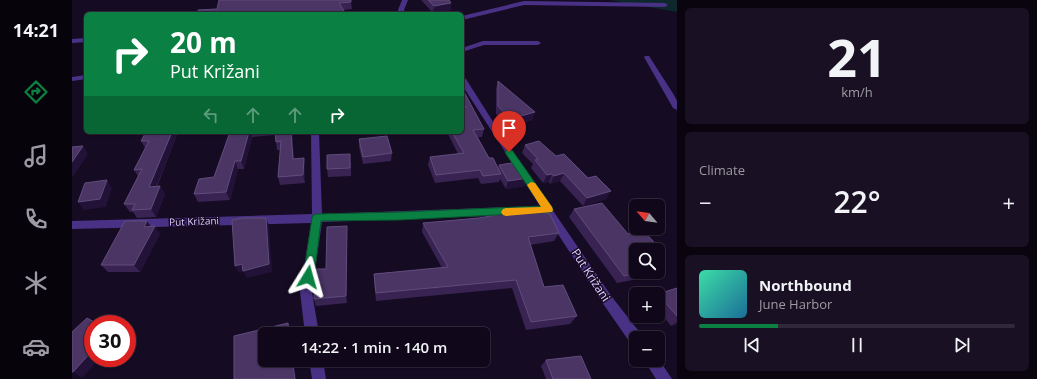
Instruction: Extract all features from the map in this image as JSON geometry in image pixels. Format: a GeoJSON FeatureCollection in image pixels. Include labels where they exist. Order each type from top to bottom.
{"type":"FeatureCollection","features":[{"type":"Feature","properties":{"kind":"street"},"geometry":{"type":"LineString","coordinates":[[402,12],[405,0]]}},
{"type":"Feature","properties":{"kind":"street"},"geometry":{"type":"LineString","coordinates":[[464,18],[524,3],[665,5]]}},
{"type":"Feature","properties":{"kind":"street"},"geometry":{"type":"LineString","coordinates":[[72,41],[84,40]]}},
{"type":"Feature","properties":{"kind":"street"},"geometry":{"type":"LineString","coordinates":[[72,79],[84,77]]}},
{"type":"Feature","properties":{"kind":"street","name":"Put Križani"},"geometry":{"type":"LineString","coordinates":[[464,82],[501,141],[608,301],[630,331]]}},
{"type":"Feature","properties":{"kind":"street"},"geometry":{"type":"LineString","coordinates":[[311,327],[306,292],[317,218],[314,134]]}},
{"type":"Feature","properties":{"kind":"street","name":"Put Križani"},"geometry":{"type":"LineString","coordinates":[[72,224],[400,216],[548,210]]}},
{"type":"Feature","properties":{"kind":"street"},"geometry":{"type":"LineString","coordinates":[[317,367],[319,379]]}},
{"type":"Feature","properties":{"kind":"street"},"geometry":{"type":"LineString","coordinates":[[656,367],[665,379]]}},
{"type":"Feature","properties":{"kind":"lane"},"geometry":{"type":"LineString","coordinates":[[464,49],[483,43],[538,43]]}},
{"type":"Feature","properties":{"kind":"lane"},"geometry":{"type":"LineString","coordinates":[[647,57],[677,108]]}},
{"type":"Feature","properties":{"kind":"green space"},"geometry":{"type":"Polygon","coordinates":[[[610,0],[677,0],[677,12],[610,0]]]}},
{"type":"Feature","properties":{"kind":"building"},"geometry":{"type":"Polygon","coordinates":[[[219,0],[351,0],[351,2],[339,3],[345,12],[198,12],[198,10],[217,9],[219,0]]]}},
{"type":"Feature","properties":{"kind":"building"},"geometry":{"type":"Polygon","coordinates":[[[428,0],[449,0],[451,3],[434,6],[428,0]]]}},
{"type":"Feature","properties":{"kind":"building"},"geometry":{"type":"Polygon","coordinates":[[[498,81],[535,112],[510,119],[498,106],[498,81]]]}},
{"type":"Feature","properties":{"kind":"building"},"geometry":{"type":"Polygon","coordinates":[[[464,92],[484,129],[473,130],[489,158],[493,158],[501,174],[483,176],[480,170],[436,175],[430,157],[464,153],[453,134],[464,134],[464,108],[466,107],[464,106],[464,92]]]}},
{"type":"Feature","properties":{"kind":"building"},"geometry":{"type":"Polygon","coordinates":[[[145,134],[171,134],[149,187],[160,186],[151,209],[132,210],[135,204],[124,204],[142,169],[134,170],[149,141],[141,141],[145,134]]]}},
{"type":"Feature","properties":{"kind":"building"},"geometry":{"type":"Polygon","coordinates":[[[229,134],[248,134],[241,161],[235,161],[226,192],[194,194],[199,179],[214,177],[229,134]]]}},
{"type":"Feature","properties":{"kind":"building"},"geometry":{"type":"Polygon","coordinates":[[[275,134],[291,134],[293,159],[304,158],[303,175],[278,177],[281,141],[276,142],[275,134]]]}},
{"type":"Feature","properties":{"kind":"building"},"geometry":{"type":"Polygon","coordinates":[[[387,136],[392,153],[363,157],[359,139],[387,136]]]}},
{"type":"Feature","properties":{"kind":"building"},"geometry":{"type":"Polygon","coordinates":[[[539,141],[556,156],[564,154],[588,178],[596,176],[611,191],[587,198],[564,173],[554,176],[552,174],[547,175],[535,160],[538,159],[525,145],[539,141]]]}},
{"type":"Feature","properties":{"kind":"building"},"geometry":{"type":"Polygon","coordinates":[[[83,146],[72,162],[72,147],[83,146]]]}},
{"type":"Feature","properties":{"kind":"building"},"geometry":{"type":"Polygon","coordinates":[[[350,154],[350,168],[327,169],[327,155],[350,154]]]}},
{"type":"Feature","properties":{"kind":"building"},"geometry":{"type":"Polygon","coordinates":[[[518,162],[528,178],[508,181],[499,165],[518,162]]]}},
{"type":"Feature","properties":{"kind":"building"},"geometry":{"type":"Polygon","coordinates":[[[107,180],[100,199],[78,202],[85,183],[107,180]]]}},
{"type":"Feature","properties":{"kind":"building"},"geometry":{"type":"Polygon","coordinates":[[[602,203],[629,235],[648,235],[655,243],[629,243],[629,275],[624,276],[574,209],[602,203]]]}},
{"type":"Feature","properties":{"kind":"building"},"geometry":{"type":"Polygon","coordinates":[[[519,211],[540,211],[550,214],[559,233],[528,237],[544,287],[563,285],[577,316],[531,322],[516,280],[376,293],[374,274],[448,267],[423,223],[479,218],[519,211]]]}},
{"type":"Feature","properties":{"kind":"building"},"geometry":{"type":"Polygon","coordinates":[[[244,218],[266,218],[269,264],[243,271],[242,264],[235,266],[232,220],[244,218]]]}},
{"type":"Feature","properties":{"kind":"building"},"geometry":{"type":"Polygon","coordinates":[[[125,221],[147,221],[144,227],[155,226],[134,265],[101,265],[125,221]]]}},
{"type":"Feature","properties":{"kind":"building"},"geometry":{"type":"Polygon","coordinates":[[[347,226],[346,296],[314,299],[315,269],[326,269],[327,227],[347,226]]]}},
{"type":"Feature","properties":{"kind":"building"},"geometry":{"type":"Polygon","coordinates":[[[677,288],[677,316],[665,302],[665,292],[677,288]]]}},
{"type":"Feature","properties":{"kind":"building"},"geometry":{"type":"Polygon","coordinates":[[[84,321],[84,360],[73,372],[72,372],[72,332],[84,321]]]}},
{"type":"Feature","properties":{"kind":"building"},"geometry":{"type":"Polygon","coordinates":[[[288,323],[288,327],[271,327],[288,323]]]}},
{"type":"Feature","properties":{"kind":"building"},"geometry":{"type":"Polygon","coordinates":[[[258,330],[258,367],[293,367],[295,379],[234,379],[234,336],[258,330]]]}},
{"type":"Feature","properties":{"kind":"building"},"geometry":{"type":"Polygon","coordinates":[[[581,356],[591,379],[553,379],[546,360],[581,356]]]}},
{"type":"Feature","properties":{"kind":"slow traffic"},"geometry":{"type":"LineString","coordinates":[[506,212],[548,210],[531,185]]}},
{"type":"Feature","properties":{"kind":"route"},"geometry":{"type":"LineString","coordinates":[[308,277],[317,218],[548,210],[509,152]]}}]}
